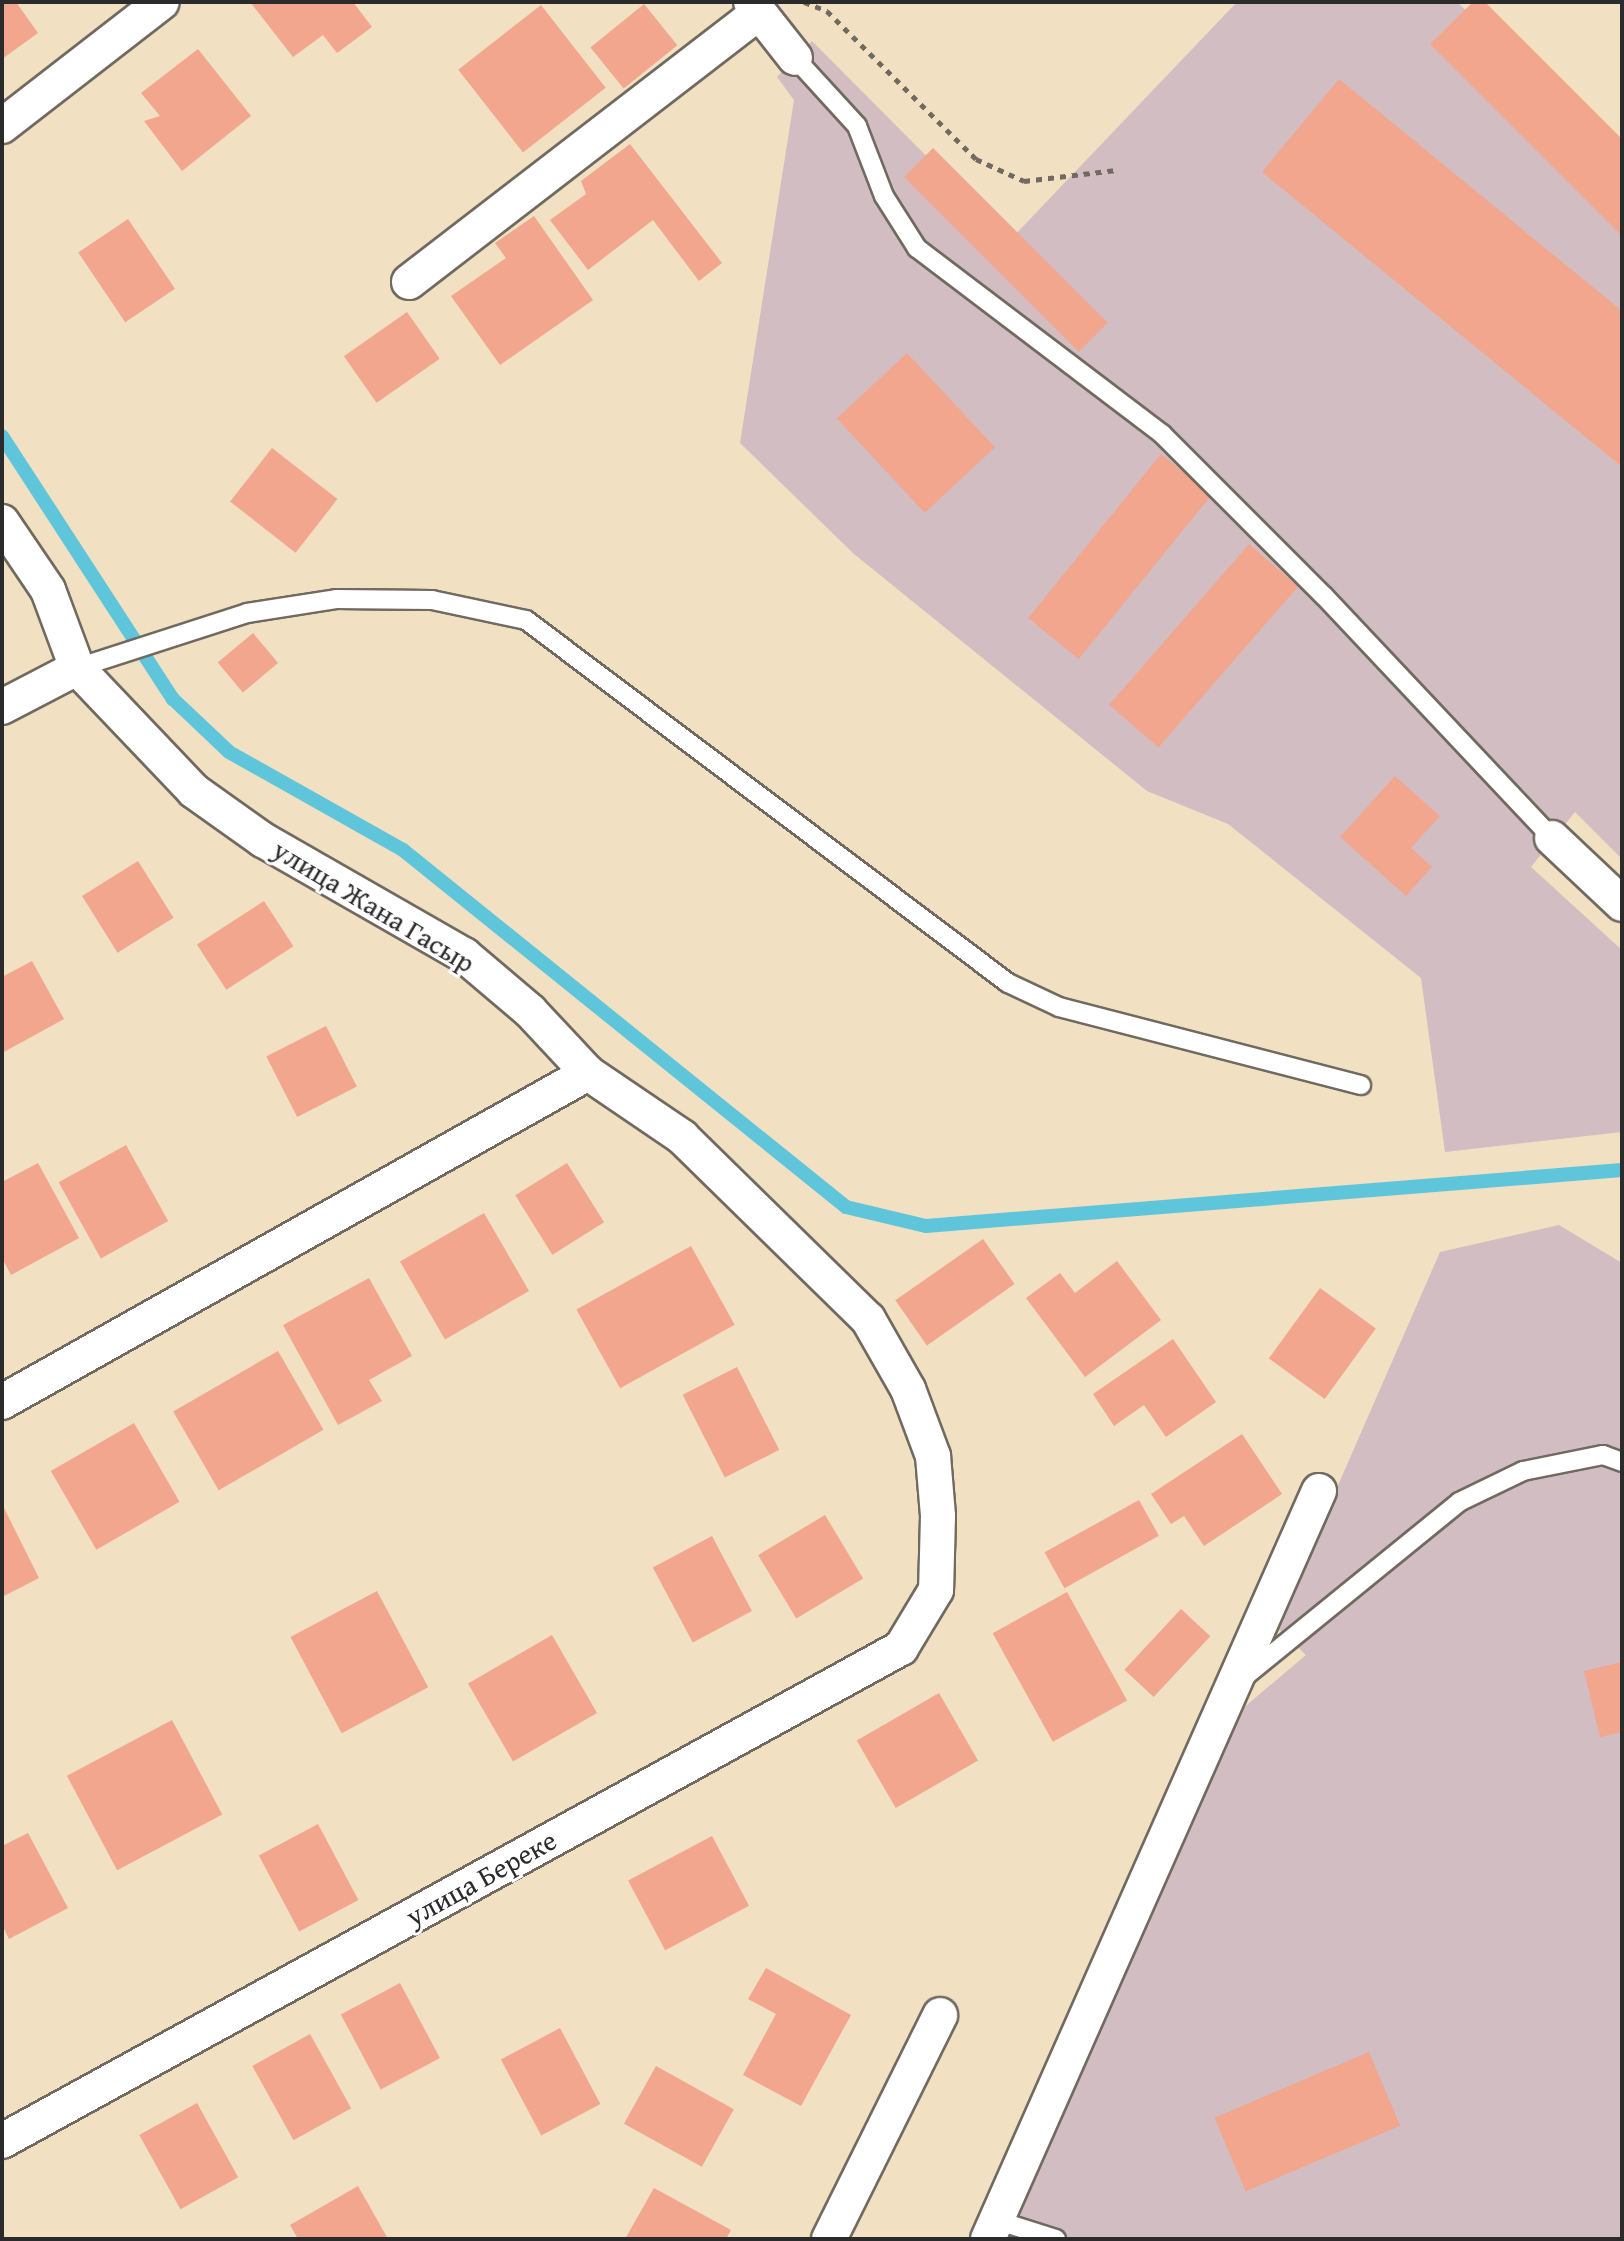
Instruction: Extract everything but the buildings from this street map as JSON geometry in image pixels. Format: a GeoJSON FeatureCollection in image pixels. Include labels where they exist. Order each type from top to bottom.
{"type":"FeatureCollection","features":[{"type":"Feature","properties":{"kind":"street"},"geometry":{"type":"LineString","coordinates":[[2,126],[162,2]]}},
{"type":"Feature","properties":{"kind":"street"},"geometry":{"type":"LineString","coordinates":[[409,282],[755,7],[795,58]]}},
{"type":"Feature","properties":{"kind":"street","name":"улица Жана Гасыр"},"geometry":{"type":"LineString","coordinates":[[2,522],[48,590],[77,668],[194,791],[263,840],[464,955],[530,1011],[588,1073],[682,1137],[868,1319],[908,1389],[933,1456],[936,1590]]}},
{"type":"Feature","properties":{"kind":"street"},"geometry":{"type":"LineString","coordinates":[[2,707],[77,668]]}},
{"type":"Feature","properties":{"kind":"street"},"geometry":{"type":"LineString","coordinates":[[1552,838],[1622,904]]}},
{"type":"Feature","properties":{"kind":"street"},"geometry":{"type":"LineString","coordinates":[[2,1402],[588,1073]]}},
{"type":"Feature","properties":{"kind":"street"},"geometry":{"type":"LineString","coordinates":[[992,2229],[1319,1491]]}},
{"type":"Feature","properties":{"kind":"street","name":"улица Береке"},"geometry":{"type":"LineString","coordinates":[[2,2141],[901,1648],[936,1590]]}},
{"type":"Feature","properties":{"kind":"street"},"geometry":{"type":"LineString","coordinates":[[829,2239],[940,2015]]}},
{"type":"Feature","properties":{"kind":"lane"},"geometry":{"type":"LineString","coordinates":[[795,58],[857,126],[884,196],[917,248],[1162,434],[1324,596],[1552,838]]}},
{"type":"Feature","properties":{"kind":"lane"},"geometry":{"type":"LineString","coordinates":[[77,668],[247,613],[336,599],[432,600],[526,620],[1008,983],[1059,1007],[1361,1085]]}},
{"type":"Feature","properties":{"kind":"lane"},"geometry":{"type":"LineString","coordinates":[[1232,1687],[1459,1502],[1523,1471],[1603,1455],[1622,1462]]}},
{"type":"Feature","properties":{"kind":"lane"},"geometry":{"type":"LineString","coordinates":[[992,2229],[1056,2239]]}},
{"type":"Feature","properties":{"kind":"path"},"geometry":{"type":"LineString","coordinates":[[803,2],[827,11],[976,159],[1024,181],[1116,170]]}},
{"type":"Feature","properties":{"kind":"shaded area"},"geometry":{"type":"Polygon","coordinates":[[[1237,2],[1457,2],[1622,157],[1622,859],[1575,812],[1531,867],[1622,950],[1622,1132],[1445,1152],[1421,978],[1228,824],[1147,791],[854,554],[740,443],[794,100],[777,77],[812,41],[1010,240],[1237,2]]]}},
{"type":"Feature","properties":{"kind":"shaded area"},"geometry":{"type":"Polygon","coordinates":[[[1559,1225],[1622,1263],[1622,2239],[1008,2239],[1242,1709],[1306,1655],[1276,1627],[1440,1252],[1559,1225]]]}},
{"type":"Feature","properties":{"kind":"waterway"},"geometry":{"type":"LineString","coordinates":[[2,436],[173,699],[229,752],[403,850],[846,1207],[926,1226],[1622,1170]]}}]}
